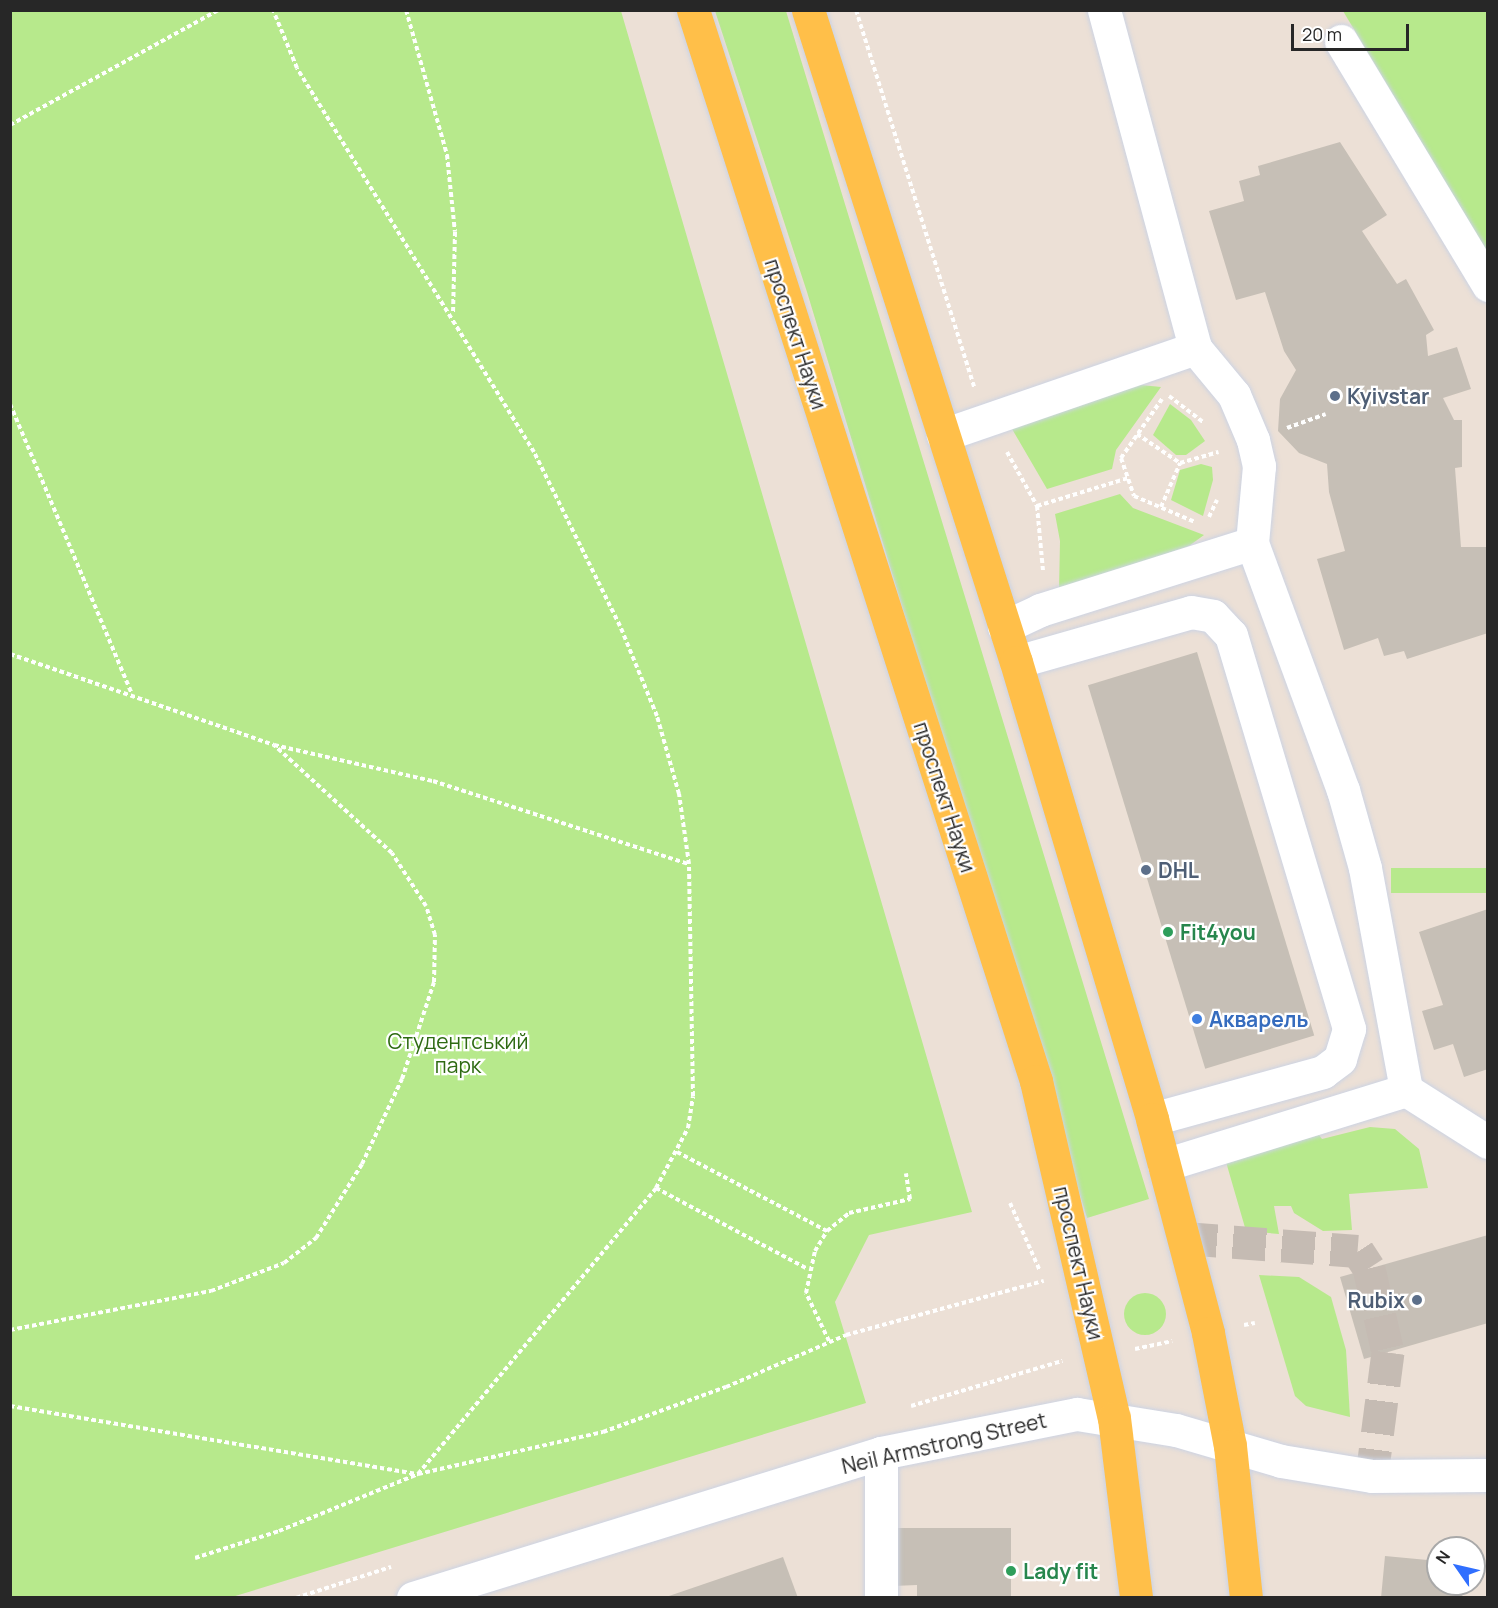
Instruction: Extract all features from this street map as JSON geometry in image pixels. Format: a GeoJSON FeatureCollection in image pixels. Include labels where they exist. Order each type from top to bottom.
{"type":"FeatureCollection","features":[{"type":"Feature","properties":{"kind":"main road","name":"проспект Науки"},"geometry":{"type":"LineString","coordinates":[[693,10],[1036,1082],[1114,1418],[1136,1598]]}},
{"type":"Feature","properties":{"kind":"main road"},"geometry":{"type":"LineString","coordinates":[[808,10],[1016,662],[1152,1119],[1208,1333],[1230,1446],[1246,1598]]}},
{"type":"Feature","properties":{"kind":"street"},"geometry":{"type":"LineString","coordinates":[[1104,10],[1195,348],[1234,395],[1253,440],[1259,466],[1252,543],[1346,801],[1365,868],[1406,1090],[1488,1142]]}},
{"type":"Feature","properties":{"kind":"street"},"geometry":{"type":"LineString","coordinates":[[1341,41],[1488,285]]}},
{"type":"Feature","properties":{"kind":"street"},"geometry":{"type":"LineString","coordinates":[[943,435],[984,418],[1195,348]]}},
{"type":"Feature","properties":{"kind":"street"},"geometry":{"type":"LineString","coordinates":[[1004,627],[1040,610],[1252,543]]}},
{"type":"Feature","properties":{"kind":"street"},"geometry":{"type":"LineString","coordinates":[[1016,662],[1191,612],[1212,616],[1231,635],[1349,1029],[1340,1059],[1323,1072],[1152,1119]]}},
{"type":"Feature","properties":{"kind":"street"},"geometry":{"type":"LineString","coordinates":[[1164,1165],[1406,1090]]}},
{"type":"Feature","properties":{"kind":"street","name":"Neil Armstrong Street"},"geometry":{"type":"LineString","coordinates":[[412,1598],[881,1453],[1077,1414],[1114,1418],[1230,1446],[1281,1461],[1372,1476],[1488,1474]]}},
{"type":"Feature","properties":{"kind":"street"},"geometry":{"type":"LineString","coordinates":[[881,1453],[881,1598]]}},
{"type":"Feature","properties":{"kind":"path"},"geometry":{"type":"LineString","coordinates":[[10,125],[218,10]]}},
{"type":"Feature","properties":{"kind":"path"},"geometry":{"type":"LineString","coordinates":[[273,10],[297,68],[453,315],[534,452],[620,626],[657,716],[679,794],[689,864],[693,1096],[688,1128],[656,1188],[418,1474]]}},
{"type":"Feature","properties":{"kind":"path"},"geometry":{"type":"LineString","coordinates":[[406,10],[447,155],[455,232],[453,315]]}},
{"type":"Feature","properties":{"kind":"path"},"geometry":{"type":"LineString","coordinates":[[856,10],[984,418],[1028,484],[1037,506],[1044,547],[1040,610]]}},
{"type":"Feature","properties":{"kind":"path"},"geometry":{"type":"LineString","coordinates":[[1134,496],[1121,458],[1166,395],[1195,348]]}},
{"type":"Feature","properties":{"kind":"path"},"geometry":{"type":"LineString","coordinates":[[1166,395],[1182,402],[1209,430]]}},
{"type":"Feature","properties":{"kind":"path"},"geometry":{"type":"LineString","coordinates":[[10,405],[132,695]]}},
{"type":"Feature","properties":{"kind":"path"},"geometry":{"type":"LineString","coordinates":[[1137,434],[1180,463],[1161,507]]}},
{"type":"Feature","properties":{"kind":"path"},"geometry":{"type":"LineString","coordinates":[[1216,445],[1220,460]]}},
{"type":"Feature","properties":{"kind":"path"},"geometry":{"type":"LineString","coordinates":[[1037,506],[1128,478]]}},
{"type":"Feature","properties":{"kind":"path"},"geometry":{"type":"LineString","coordinates":[[1204,526],[1219,494]]}},
{"type":"Feature","properties":{"kind":"path"},"geometry":{"type":"LineString","coordinates":[[10,654],[274,745],[433,781],[689,864]]}},
{"type":"Feature","properties":{"kind":"path"},"geometry":{"type":"LineString","coordinates":[[10,1330],[211,1291],[284,1263],[316,1238],[362,1164],[402,1079],[434,982],[435,935],[426,906],[392,853],[274,745]]}},
{"type":"Feature","properties":{"kind":"path"},"geometry":{"type":"LineString","coordinates":[[677,1152],[827,1231]]}},
{"type":"Feature","properties":{"kind":"path"},"geometry":{"type":"LineString","coordinates":[[829,1341],[806,1293],[808,1269],[827,1231],[849,1213],[910,1200],[906,1173]]}},
{"type":"Feature","properties":{"kind":"path"},"geometry":{"type":"LineString","coordinates":[[656,1188],[808,1269]]}},
{"type":"Feature","properties":{"kind":"path"},"geometry":{"type":"LineString","coordinates":[[195,1558],[279,1531],[418,1474],[603,1432],[726,1388],[829,1341],[1044,1281]]}},
{"type":"Feature","properties":{"kind":"path"},"geometry":{"type":"LineString","coordinates":[[10,1406],[418,1474]]}},
{"type":"Feature","properties":{"kind":"green space","name":"Студентський парк"},"geometry":{"type":"Polygon","coordinates":[[[11,10],[621,11],[972,1212],[869,1235],[835,1302],[866,1403],[232,1597],[11,1597],[11,10]]]}},
{"type":"Feature","properties":{"kind":"green space"},"geometry":{"type":"Polygon","coordinates":[[[715,11],[786,11],[1149,1199],[1087,1218],[807,292],[715,11]]]}},
{"type":"Feature","properties":{"kind":"green space"},"geometry":{"type":"Polygon","coordinates":[[[1343,11],[1487,11],[1487,252],[1343,11]]]}},
{"type":"Feature","properties":{"kind":"green space"},"geometry":{"type":"Polygon","coordinates":[[[1131,384],[1161,387],[1116,450],[1112,469],[1047,489],[1008,422],[1131,384]]]}},
{"type":"Feature","properties":{"kind":"green space"},"geometry":{"type":"Polygon","coordinates":[[[1170,404],[1191,420],[1205,441],[1186,455],[1176,455],[1153,435],[1170,404]]]}},
{"type":"Feature","properties":{"kind":"green space"},"geometry":{"type":"Polygon","coordinates":[[[1201,464],[1212,467],[1213,480],[1203,516],[1171,500],[1180,470],[1201,464]]]}},
{"type":"Feature","properties":{"kind":"green space"},"geometry":{"type":"Polygon","coordinates":[[[1120,494],[1133,508],[1204,535],[1189,546],[1059,591],[1060,541],[1055,514],[1120,494]]]}},
{"type":"Feature","properties":{"kind":"green space"},"geometry":{"type":"Polygon","coordinates":[[[1391,868],[1487,868],[1487,893],[1391,893],[1391,868]]]}},
{"type":"Feature","properties":{"kind":"green space"},"geometry":{"type":"Polygon","coordinates":[[[1370,1127],[1395,1129],[1419,1149],[1428,1188],[1349,1194],[1352,1230],[1323,1231],[1294,1213],[1291,1206],[1274,1206],[1279,1234],[1246,1231],[1226,1162],[1319,1135],[1322,1139],[1370,1127]]]}},
{"type":"Feature","properties":{"kind":"green space"},"geometry":{"type":"Polygon","coordinates":[[[1259,1275],[1299,1277],[1331,1297],[1346,1350],[1350,1417],[1306,1406],[1295,1396],[1259,1275]]]}},
{"type":"Feature","properties":{"kind":"green space"},"geometry":{"type":"Polygon","coordinates":[[[1145,1293],[1160,1299],[1166,1314],[1160,1329],[1145,1335],[1130,1329],[1124,1314],[1130,1299],[1145,1293]]]}},
{"type":"Feature","properties":{"kind":"building"},"geometry":{"type":"Polygon","coordinates":[[[1340,142],[1387,215],[1362,231],[1397,284],[1406,279],[1434,330],[1426,335],[1428,356],[1457,347],[1471,389],[1443,398],[1454,420],[1462,420],[1462,467],[1455,468],[1461,547],[1488,547],[1488,633],[1407,659],[1404,651],[1384,656],[1378,638],[1344,650],[1317,559],[1345,551],[1329,492],[1327,464],[1299,453],[1278,431],[1280,399],[1296,370],[1284,351],[1265,292],[1236,300],[1209,211],[1244,201],[1239,181],[1260,175],[1258,166],[1340,142]]]}},
{"type":"Feature","properties":{"kind":"building"},"geometry":{"type":"Polygon","coordinates":[[[1197,652],[1314,1035],[1205,1069],[1088,685],[1197,652]]]}},
{"type":"Feature","properties":{"kind":"building"},"geometry":{"type":"Polygon","coordinates":[[[1488,909],[1488,1069],[1464,1077],[1453,1044],[1434,1050],[1422,1011],[1443,1005],[1419,932],[1488,909]]]}},
{"type":"Feature","properties":{"kind":"building","name":"Rubix"},"geometry":{"type":"Polygon","coordinates":[[[1488,1235],[1488,1323],[1364,1359],[1340,1277],[1488,1235]]]}},
{"type":"Feature","properties":{"kind":"building"},"geometry":{"type":"Polygon","coordinates":[[[893,1528],[1011,1528],[1011,1598],[917,1598],[917,1585],[893,1586],[893,1528]]]}},
{"type":"Feature","properties":{"kind":"building"},"geometry":{"type":"Polygon","coordinates":[[[1385,1556],[1426,1560],[1426,1596],[1462,1596],[1462,1598],[1381,1598],[1385,1556]]]}},
{"type":"Feature","properties":{"kind":"building"},"geometry":{"type":"Polygon","coordinates":[[[783,1557],[798,1598],[666,1598],[666,1597],[783,1557]]]}},
{"type":"Feature","properties":{"kind":"tunnel"},"geometry":{"type":"LineString","coordinates":[[1184,1238],[1358,1251],[1369,1268],[1388,1352],[1372,1476]]}},
{"type":"Feature","properties":{"kind":"place","name":"Kyivstar"},"geometry":{"type":"Point","coordinates":[1335,396]}},
{"type":"Feature","properties":{"kind":"place","name":"DHL"},"geometry":{"type":"Point","coordinates":[1146,870]}},
{"type":"Feature","properties":{"kind":"place","name":"Fit4you"},"geometry":{"type":"Point","coordinates":[1168,932]}},
{"type":"Feature","properties":{"kind":"place","name":"Акварель"},"geometry":{"type":"Point","coordinates":[1197,1019]}},
{"type":"Feature","properties":{"kind":"place","name":"Rubix"},"geometry":{"type":"Point","coordinates":[1417,1300]}},
{"type":"Feature","properties":{"kind":"place","name":"Lady fit"},"geometry":{"type":"Point","coordinates":[1011,1571]}}]}
